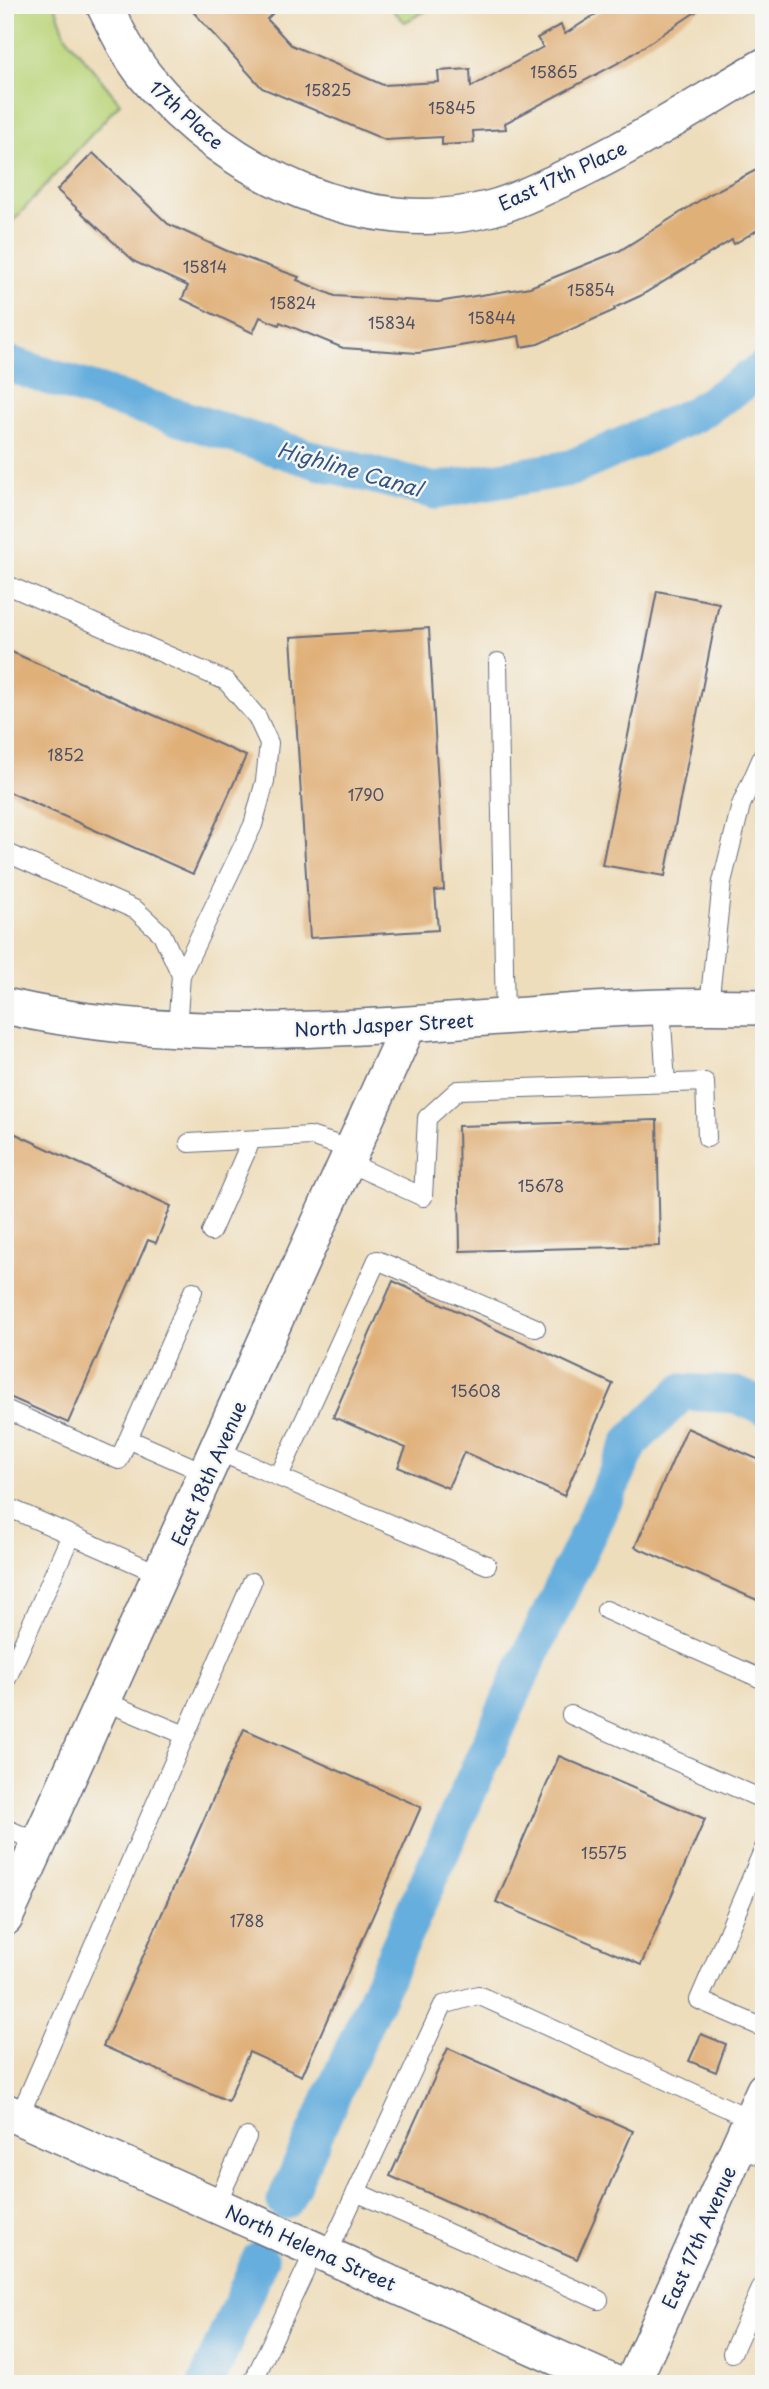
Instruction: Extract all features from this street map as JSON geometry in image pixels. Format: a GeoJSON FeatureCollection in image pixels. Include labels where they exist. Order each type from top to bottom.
{"type":"FeatureCollection","features":[{"type":"Feature","properties":{"kind":"street","name":"17th Place"},"geometry":{"type":"LineString","coordinates":[[104,5],[122,41],[148,79],[202,132],[279,182],[341,203]]}},
{"type":"Feature","properties":{"kind":"street","name":"East 17th Place"},"geometry":{"type":"LineString","coordinates":[[341,203],[422,215],[491,208],[600,161],[764,66]]}},
{"type":"Feature","properties":{"kind":"street","name":"North Jasper Street"},"geometry":{"type":"LineString","coordinates":[[5,1006],[127,1025],[216,1031],[408,1026],[661,1008],[764,1007]]}},
{"type":"Feature","properties":{"kind":"street","name":"East 18th Avenue"},"geometry":{"type":"LineString","coordinates":[[5,1918],[408,1026]]}},
{"type":"Feature","properties":{"kind":"street","name":"North Helena Street"},"geometry":{"type":"LineString","coordinates":[[12,2114],[616,2384]]}},
{"type":"Feature","properties":{"kind":"street","name":"East 17th Avenue"},"geometry":{"type":"LineString","coordinates":[[632,2384],[754,2128]]}},
{"type":"Feature","properties":{"kind":"lane"},"geometry":{"type":"LineString","coordinates":[[5,584],[226,681],[257,717],[269,743],[265,781],[253,825],[181,975],[177,1028]]}},
{"type":"Feature","properties":{"kind":"lane"},"geometry":{"type":"LineString","coordinates":[[498,662],[505,1018]]}},
{"type":"Feature","properties":{"kind":"lane"},"geometry":{"type":"LineString","coordinates":[[709,1006],[722,881],[741,805],[764,753]]}},
{"type":"Feature","properties":{"kind":"lane"},"geometry":{"type":"LineString","coordinates":[[5,852],[136,910],[162,934],[181,975]]}},
{"type":"Feature","properties":{"kind":"lane"},"geometry":{"type":"LineString","coordinates":[[661,1008],[666,1083]]}},
{"type":"Feature","properties":{"kind":"lane"},"geometry":{"type":"LineString","coordinates":[[189,1143],[310,1136],[423,1197],[427,1118],[458,1090],[705,1082],[707,1138]]}},
{"type":"Feature","properties":{"kind":"lane"},"geometry":{"type":"LineString","coordinates":[[211,1232],[251,1141]]}},
{"type":"Feature","properties":{"kind":"lane"},"geometry":{"type":"LineString","coordinates":[[279,1476],[377,1260],[536,1328]]}},
{"type":"Feature","properties":{"kind":"lane"},"geometry":{"type":"LineString","coordinates":[[5,1409],[118,1460],[193,1291]]}},
{"type":"Feature","properties":{"kind":"lane"},"geometry":{"type":"LineString","coordinates":[[128,1439],[212,1462],[279,1476],[487,1564]]}},
{"type":"Feature","properties":{"kind":"lane"},"geometry":{"type":"LineString","coordinates":[[5,1506],[162,1575]]}},
{"type":"Feature","properties":{"kind":"lane"},"geometry":{"type":"LineString","coordinates":[[5,1683],[71,1535]]}},
{"type":"Feature","properties":{"kind":"lane"},"geometry":{"type":"LineString","coordinates":[[12,2114],[252,1582]]}},
{"type":"Feature","properties":{"kind":"lane"},"geometry":{"type":"LineString","coordinates":[[607,1610],[764,1680]]}},
{"type":"Feature","properties":{"kind":"lane"},"geometry":{"type":"LineString","coordinates":[[104,1701],[185,1735]]}},
{"type":"Feature","properties":{"kind":"lane"},"geometry":{"type":"LineString","coordinates":[[571,1715],[764,1800]]}},
{"type":"Feature","properties":{"kind":"lane"},"geometry":{"type":"LineString","coordinates":[[5,1828],[39,1843]]}},
{"type":"Feature","properties":{"kind":"lane"},"geometry":{"type":"LineString","coordinates":[[763,1851],[699,2000],[764,2028]]}},
{"type":"Feature","properties":{"kind":"lane"},"geometry":{"type":"LineString","coordinates":[[252,2384],[321,2252],[356,2192],[443,2005],[478,1995],[754,2128]]}},
{"type":"Feature","properties":{"kind":"lane"},"geometry":{"type":"LineString","coordinates":[[216,2205],[247,2137]]}},
{"type":"Feature","properties":{"kind":"lane"},"geometry":{"type":"LineString","coordinates":[[356,2192],[599,2300]]}},
{"type":"Feature","properties":{"kind":"lane"},"geometry":{"type":"LineString","coordinates":[[732,2353],[764,2282]]}},
{"type":"Feature","properties":{"kind":"green space"},"geometry":{"type":"Polygon","coordinates":[[[5,5],[55,5],[66,36],[120,103],[5,230],[5,5]]]}},
{"type":"Feature","properties":{"kind":"green space"},"geometry":{"type":"Polygon","coordinates":[[[387,5],[437,5],[405,22],[387,5]]]}},
{"type":"Feature","properties":{"kind":"building"},"geometry":{"type":"Polygon","coordinates":[[[187,5],[281,5],[267,19],[291,45],[383,85],[439,82],[438,71],[470,69],[471,87],[543,47],[537,38],[561,25],[565,34],[610,5],[706,5],[622,61],[505,123],[506,129],[473,131],[474,143],[442,145],[442,137],[385,140],[262,88],[187,5]]]}},
{"type":"Feature","properties":{"kind":"building"},"geometry":{"type":"Polygon","coordinates":[[[93,153],[168,224],[227,251],[299,277],[297,280],[335,296],[438,302],[530,287],[619,251],[710,194],[764,166],[764,226],[734,244],[732,240],[640,296],[614,308],[615,310],[538,344],[521,347],[519,336],[418,353],[343,348],[280,322],[279,325],[260,317],[253,333],[182,299],[188,286],[135,262],[57,190],[93,153]]]}},
{"type":"Feature","properties":{"kind":"building"},"geometry":{"type":"Polygon","coordinates":[[[657,591],[719,603],[665,876],[602,865],[657,591]]]}},
{"type":"Feature","properties":{"kind":"building"},"geometry":{"type":"Polygon","coordinates":[[[429,628],[444,890],[435,891],[438,930],[310,938],[291,637],[429,628]]]}},
{"type":"Feature","properties":{"kind":"building"},"geometry":{"type":"Polygon","coordinates":[[[5,649],[246,756],[193,874],[5,790],[5,649]]]}},
{"type":"Feature","properties":{"kind":"building"},"geometry":{"type":"Polygon","coordinates":[[[657,1120],[660,1246],[460,1251],[458,1126],[657,1120]]]}},
{"type":"Feature","properties":{"kind":"building"},"geometry":{"type":"Polygon","coordinates":[[[5,1129],[171,1206],[156,1243],[148,1240],[68,1423],[5,1395],[5,1129]]]}},
{"type":"Feature","properties":{"kind":"building"},"geometry":{"type":"Polygon","coordinates":[[[393,1281],[613,1384],[564,1496],[464,1452],[448,1488],[398,1467],[406,1448],[333,1417],[393,1281]]]}},
{"type":"Feature","properties":{"kind":"building"},"geometry":{"type":"Polygon","coordinates":[[[687,1428],[764,1462],[764,1603],[635,1547],[687,1428]]]}},
{"type":"Feature","properties":{"kind":"building"},"geometry":{"type":"Polygon","coordinates":[[[244,1729],[421,1807],[302,2076],[249,2052],[228,2101],[103,2046],[244,1729]]]}},
{"type":"Feature","properties":{"kind":"building"},"geometry":{"type":"Polygon","coordinates":[[[559,1756],[705,1819],[641,1965],[496,1902],[559,1756]]]}},
{"type":"Feature","properties":{"kind":"building"},"geometry":{"type":"Polygon","coordinates":[[[701,2034],[726,2044],[716,2072],[689,2061],[701,2034]]]}},
{"type":"Feature","properties":{"kind":"building"},"geometry":{"type":"Polygon","coordinates":[[[448,2048],[633,2131],[577,2259],[390,2176],[448,2048]]]}},
{"type":"Feature","properties":{"kind":"waterway","name":"Highline Canal"},"geometry":{"type":"LineString","coordinates":[[5,363],[318,461],[435,491],[571,468],[695,414],[764,369]]}},
{"type":"Feature","properties":{"kind":"waterway"},"geometry":{"type":"LineString","coordinates":[[285,2201],[517,1683],[632,1441],[682,1392],[736,1395],[764,1407]]}},
{"type":"Feature","properties":{"kind":"waterway"},"geometry":{"type":"LineString","coordinates":[[206,2384],[260,2259]]}}]}
